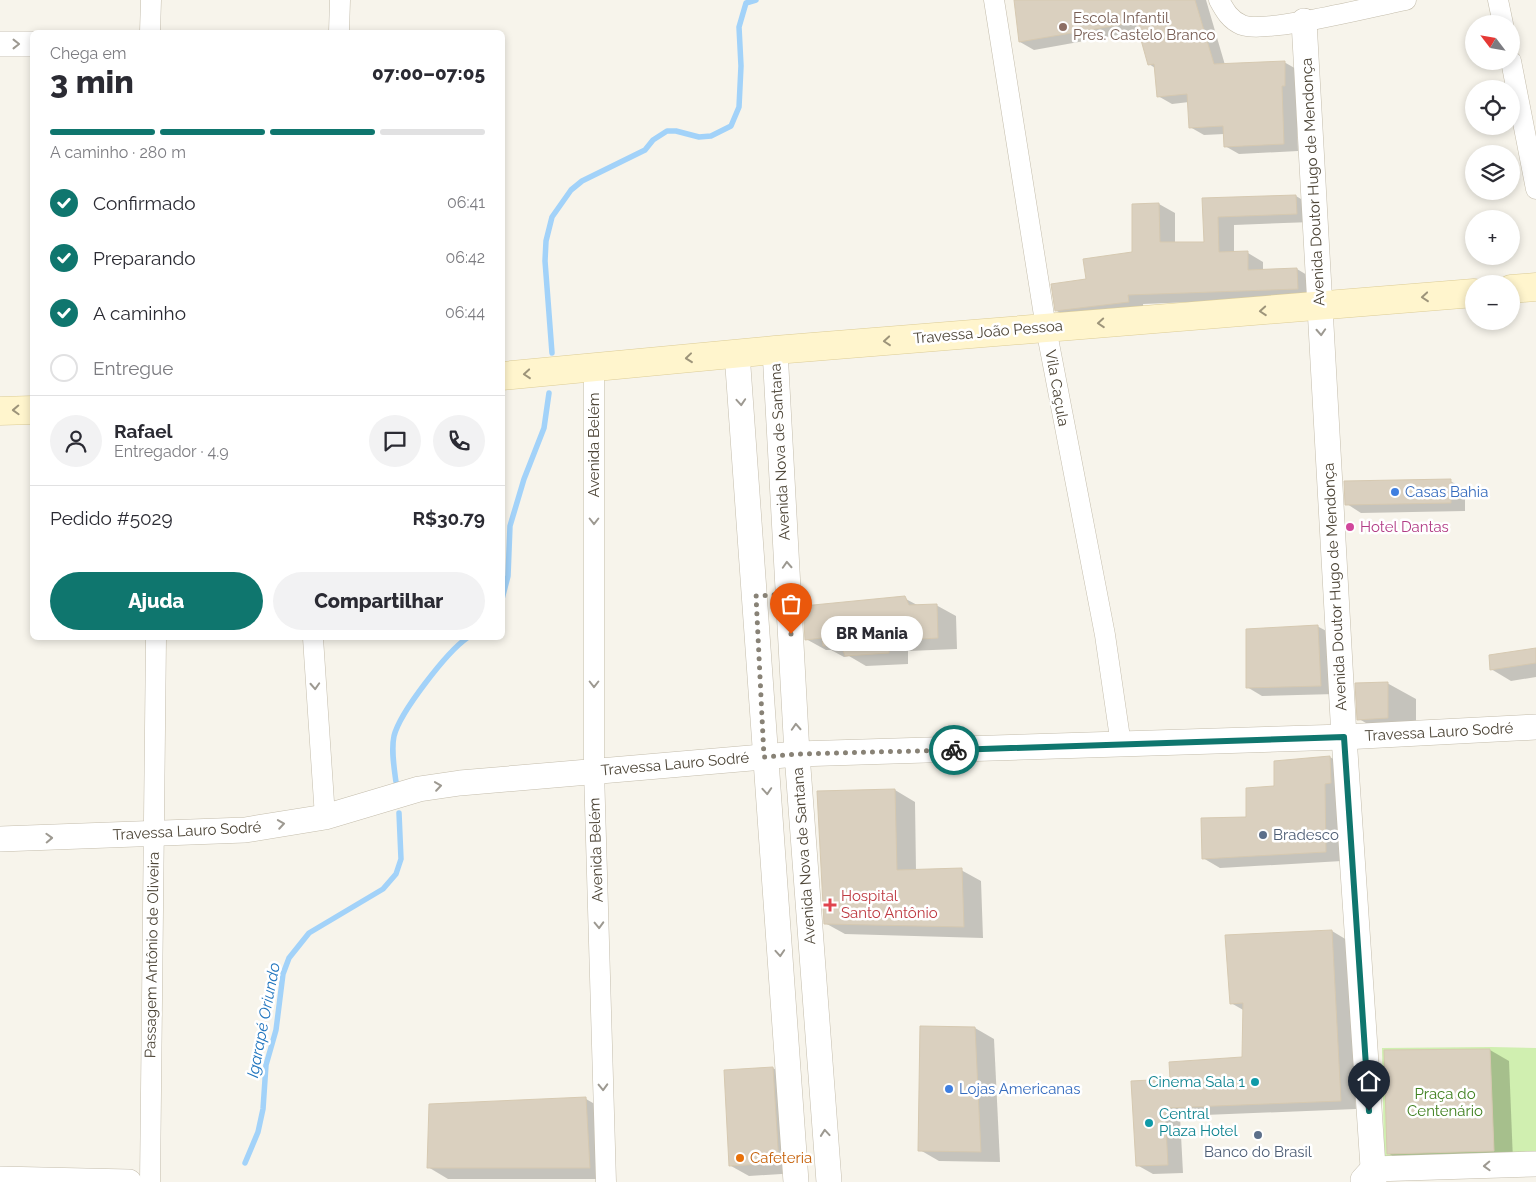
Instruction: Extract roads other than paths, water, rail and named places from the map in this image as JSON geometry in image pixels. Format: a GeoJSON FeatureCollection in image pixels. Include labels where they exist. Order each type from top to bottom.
{"type":"FeatureCollection","features":[{"type":"Feature","properties":{"kind":"main road"},"geometry":{"type":"LineString","coordinates":[[1520,288],[1536,287]]}},
{"type":"Feature","properties":{"kind":"main road","name":"Travessa João Pessoa"},"geometry":{"type":"LineString","coordinates":[[505,376],[738,353],[1465,293]]}},
{"type":"Feature","properties":{"kind":"main road"},"geometry":{"type":"LineString","coordinates":[[0,411],[30,410]]}},
{"type":"Feature","properties":{"kind":"street"},"geometry":{"type":"LineString","coordinates":[[150,30],[151,0]]}},
{"type":"Feature","properties":{"kind":"street"},"geometry":{"type":"LineString","coordinates":[[339,30],[340,0]]}},
{"type":"Feature","properties":{"kind":"street","name":"Vila Caçula"},"geometry":{"type":"LineString","coordinates":[[994,0],[1046,328],[1105,635],[1121,745]]}},
{"type":"Feature","properties":{"kind":"street"},"geometry":{"type":"LineString","coordinates":[[1223,7],[1233,21],[1243,26],[1256,28],[1304,21],[1406,0]]}},
{"type":"Feature","properties":{"kind":"street"},"geometry":{"type":"LineString","coordinates":[[1498,0],[1501,15]]}},
{"type":"Feature","properties":{"kind":"street","name":"Avenida Doutor Hugo de Mendonça"},"geometry":{"type":"LineString","coordinates":[[1304,21],[1369,1178]]}},
{"type":"Feature","properties":{"kind":"street"},"geometry":{"type":"LineString","coordinates":[[0,44],[30,44]]}},
{"type":"Feature","properties":{"kind":"street"},"geometry":{"type":"LineString","coordinates":[[1513,70],[1536,189]]}},
{"type":"Feature","properties":{"kind":"street","name":"Avenida Nova de Santana"},"geometry":{"type":"LineString","coordinates":[[775,350],[797,754],[829,1182]]}},
{"type":"Feature","properties":{"kind":"street","name":"Avenida Nova de Santana"},"geometry":{"type":"LineString","coordinates":[[738,353],[756,596],[764,757],[796,1182]]}},
{"type":"Feature","properties":{"kind":"street","name":"Avenida Belém"},"geometry":{"type":"LineString","coordinates":[[594,368],[594,771],[606,1182]]}},
{"type":"Feature","properties":{"kind":"street"},"geometry":{"type":"LineString","coordinates":[[756,596],[788,594]]}},
{"type":"Feature","properties":{"kind":"street","name":"Passagem Antônio de Oliveira"},"geometry":{"type":"LineString","coordinates":[[150,1182],[156,640]]}},
{"type":"Feature","properties":{"kind":"street"},"geometry":{"type":"LineString","coordinates":[[313,640],[325,817]]}},
{"type":"Feature","properties":{"kind":"street","name":"Travessa Lauro Sodré"},"geometry":{"type":"LineString","coordinates":[[0,839],[244,830],[325,817],[419,789],[478,781],[797,754],[1344,737],[1536,726]]}},
{"type":"Feature","properties":{"kind":"street"},"geometry":{"type":"LineString","coordinates":[[782,989],[814,987]]}},
{"type":"Feature","properties":{"kind":"street"},"geometry":{"type":"LineString","coordinates":[[788,1066],[819,1063]]}},
{"type":"Feature","properties":{"kind":"street"},"geometry":{"type":"LineString","coordinates":[[1369,1178],[1523,1170]]}},
{"type":"Feature","properties":{"kind":"street"},"geometry":{"type":"LineString","coordinates":[[0,1178],[129,1182]]}},
{"type":"Feature","properties":{"kind":"waterway","name":"Igarapé Oriundo"},"geometry":{"type":"LineString","coordinates":[[552,353],[545,261],[546,241],[552,217],[571,190],[582,181],[645,150],[653,140],[667,131],[676,131],[699,137],[711,136],[731,126],[739,107],[741,66],[739,27],[746,3],[756,0]]}},
{"type":"Feature","properties":{"kind":"waterway"},"geometry":{"type":"LineString","coordinates":[[505,588],[508,576],[510,526],[524,479],[544,428],[549,393]]}},
{"type":"Feature","properties":{"kind":"waterway"},"geometry":{"type":"LineString","coordinates":[[396,782],[393,747],[398,725],[425,683],[464,640]]}},
{"type":"Feature","properties":{"kind":"waterway","name":"Igarapé Oriundo"},"geometry":{"type":"LineString","coordinates":[[245,1163],[258,1132],[263,1109],[266,1065],[276,1030],[283,974],[289,958],[309,933],[383,889],[396,874],[401,859],[399,813]]}},
{"type":"Feature","properties":{"kind":"place","name":"Escola Infantil Pres. Castelo Branco"},"geometry":{"type":"Point","coordinates":[1063,27]}},
{"type":"Feature","properties":{"kind":"place","name":"Casas Bahia"},"geometry":{"type":"Point","coordinates":[1395,492]}},
{"type":"Feature","properties":{"kind":"place","name":"Hotel Dantas"},"geometry":{"type":"Point","coordinates":[1350,527]}},
{"type":"Feature","properties":{"kind":"place","name":"BR Mania"},"geometry":{"type":"Point","coordinates":[791,634]}},
{"type":"Feature","properties":{"kind":"place","name":"Bradesco"},"geometry":{"type":"Point","coordinates":[1263,835]}},
{"type":"Feature","properties":{"kind":"place","name":"Hospital Santo Antônio"},"geometry":{"type":"Point","coordinates":[830,905]}},
{"type":"Feature","properties":{"kind":"place","name":"Cinema Sala 1"},"geometry":{"type":"Point","coordinates":[1255,1082]}},
{"type":"Feature","properties":{"kind":"place","name":"Lojas Americanas"},"geometry":{"type":"Point","coordinates":[949,1089]}},
{"type":"Feature","properties":{"kind":"place","name":"Central Plaza Hotel"},"geometry":{"type":"Point","coordinates":[1149,1123]}},
{"type":"Feature","properties":{"kind":"place","name":"Banco do Brasil"},"geometry":{"type":"Point","coordinates":[1258,1135]}},
{"type":"Feature","properties":{"kind":"place","name":"Cafeteria"},"geometry":{"type":"Point","coordinates":[740,1158]}},
{"type":"Feature","properties":{"kind":"park label","name":"Praça do Centenário"},"geometry":{"type":"Point","coordinates":[1445,1102]}}]}
